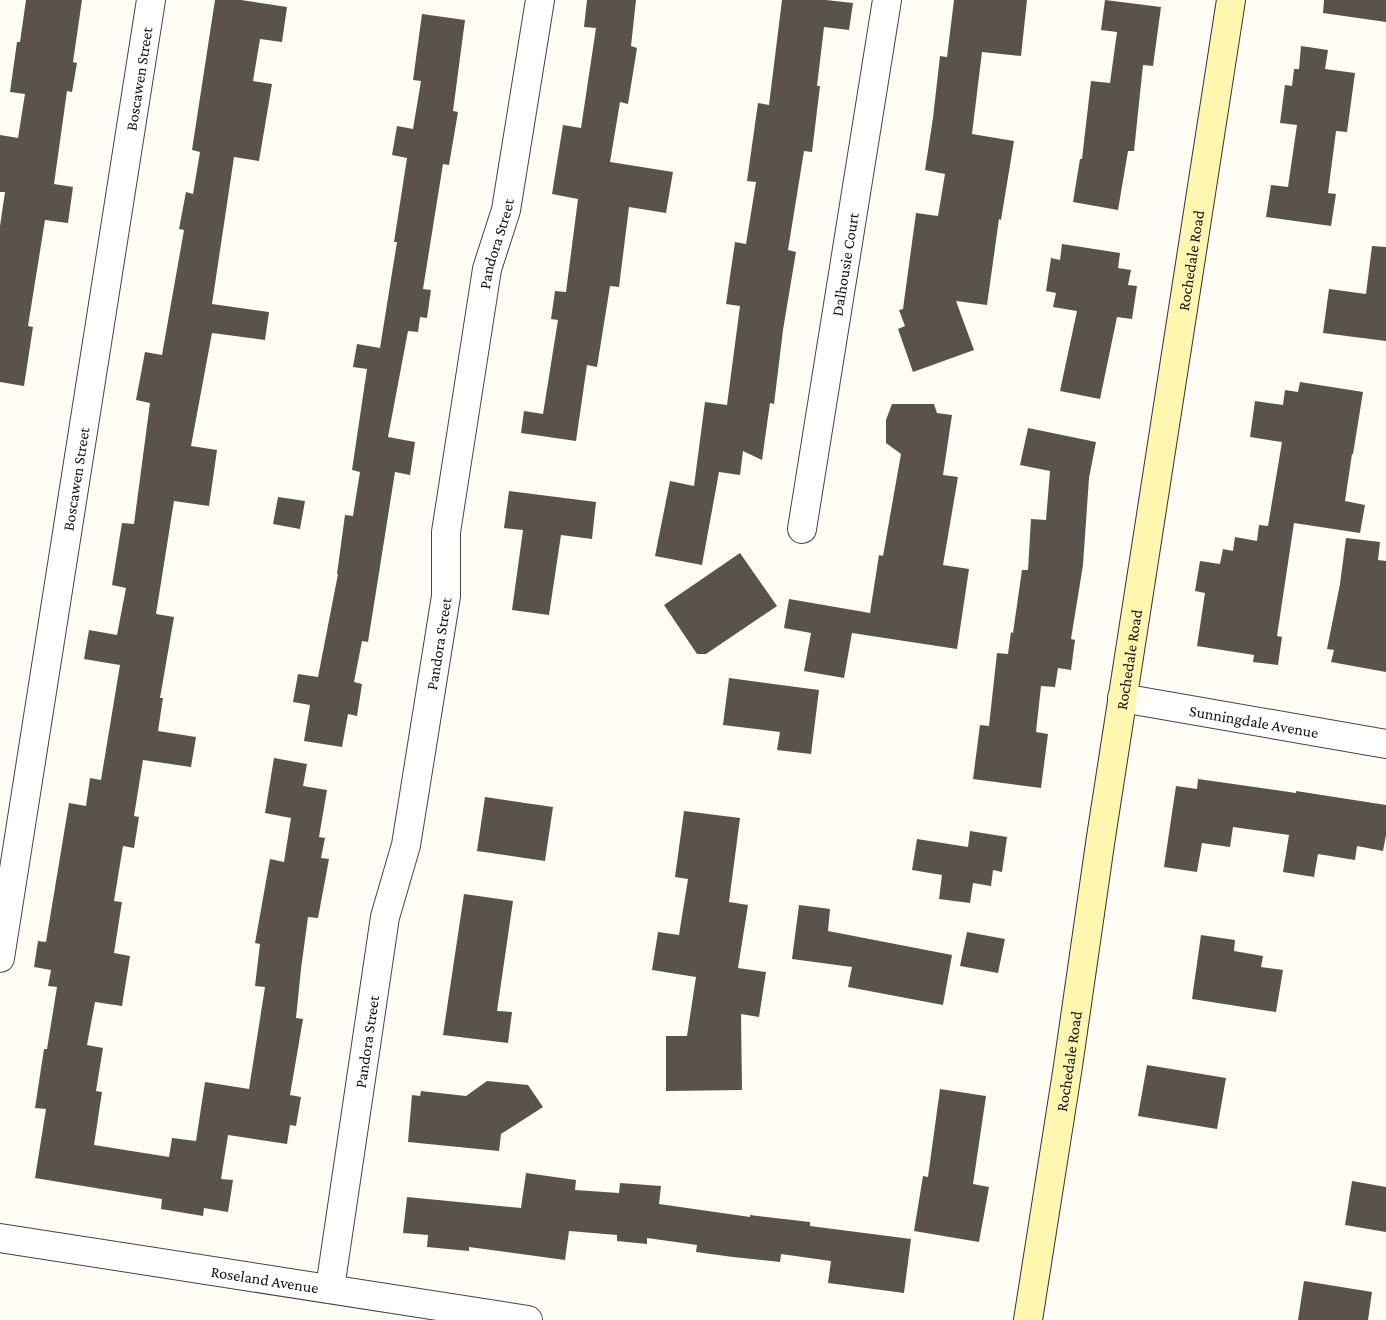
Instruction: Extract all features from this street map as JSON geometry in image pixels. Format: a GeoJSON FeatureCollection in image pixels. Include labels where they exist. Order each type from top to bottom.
{"type":"FeatureCollection","features":[{"type":"Feature","properties":{"kind":"main road","name":"Rochedale Road"},"geometry":{"type":"LineString","coordinates":[[1028,1320],[1068,1066],[1122,698],[1231,0]]}},
{"type":"Feature","properties":{"kind":"street","name":"Boscawen Street"},"geometry":{"type":"LineString","coordinates":[[0,958],[151,0]]}},
{"type":"Feature","properties":{"kind":"street","name":"Pandora Street"},"geometry":{"type":"LineString","coordinates":[[330,1288],[385,917],[406,845],[446,596],[446,532],[488,269],[506,210],[540,0]]}},
{"type":"Feature","properties":{"kind":"street","name":"Dalhousie Court"},"geometry":{"type":"LineString","coordinates":[[802,529],[887,0]]}},
{"type":"Feature","properties":{"kind":"street","name":"Sunningdale Avenue"},"geometry":{"type":"LineString","coordinates":[[1122,698],[1386,744]]}},
{"type":"Feature","properties":{"kind":"street","name":"Roseland Avenue"},"geometry":{"type":"LineString","coordinates":[[0,1238],[528,1320]]}},
{"type":"Feature","properties":{"kind":"building"},"geometry":{"type":"Polygon","coordinates":[[[26,0],[82,0],[73,62],[77,63],[72,92],[67,91],[54,184],[73,187],[68,223],[45,220],[28,326],[33,327],[24,386],[0,382],[0,226],[5,192],[0,192],[0,135],[18,138],[25,94],[10,92],[17,42],[20,42],[26,0]]]}},
{"type":"Feature","properties":{"kind":"building"},"geometry":{"type":"Polygon","coordinates":[[[215,0],[241,0],[287,7],[282,42],[260,39],[253,81],[272,84],[259,161],[234,157],[212,304],[269,312],[265,340],[212,333],[191,446],[217,450],[209,506],[174,501],[156,614],[174,617],[160,698],[163,698],[158,731],[196,737],[191,767],[143,760],[134,816],[139,817],[134,848],[123,846],[114,901],[122,902],[114,953],[130,956],[122,1006],[95,1002],[87,1045],[103,1048],[96,1091],[102,1092],[94,1145],[169,1157],[172,1138],[196,1141],[205,1082],[249,1089],[265,987],[255,986],[260,944],[255,943],[270,859],[284,862],[291,818],[265,813],[274,758],[307,764],[303,786],[327,790],[319,837],[325,838],[321,858],[329,859],[318,918],[308,917],[301,969],[296,1018],[303,1019],[290,1095],[301,1097],[296,1126],[290,1125],[287,1144],[228,1135],[221,1179],[233,1180],[228,1212],[204,1208],[203,1216],[161,1209],[162,1199],[35,1178],[46,1109],[35,1108],[44,1049],[47,1049],[57,987],[48,986],[51,970],[34,967],[38,941],[46,942],[69,803],[86,806],[90,778],[101,780],[120,665],[84,659],[89,630],[117,635],[126,588],[112,585],[122,523],[134,524],[150,403],[136,400],[145,352],[162,355],[184,230],[179,229],[186,192],[193,194],[200,152],[192,150],[215,0]]]}},
{"type":"Feature","properties":{"kind":"building"},"geometry":{"type":"Polygon","coordinates":[[[587,0],[636,0],[631,46],[637,48],[628,104],[620,102],[610,162],[673,172],[666,213],[629,207],[619,287],[610,286],[597,367],[587,365],[576,441],[521,433],[524,411],[543,414],[558,320],[551,319],[555,291],[566,292],[578,199],[552,194],[563,125],[581,128],[596,28],[584,27],[587,0]]]}},
{"type":"Feature","properties":{"kind":"building"},"geometry":{"type":"Polygon","coordinates":[[[782,0],[826,0],[853,3],[849,30],[824,27],[817,86],[820,86],[812,152],[804,151],[788,250],[796,252],[783,330],[774,404],[770,403],[762,460],[743,451],[740,475],[719,472],[702,565],[655,556],[670,481],[694,486],[705,402],[727,405],[740,306],[726,304],[735,242],[746,244],[756,182],[747,181],[758,103],[769,105],[782,0]]]}},
{"type":"Feature","properties":{"kind":"building"},"geometry":{"type":"Polygon","coordinates":[[[954,0],[1027,0],[1021,56],[982,52],[972,134],[1014,141],[1001,220],[999,219],[987,305],[956,301],[974,350],[913,372],[898,329],[905,326],[899,310],[903,309],[916,213],[938,216],[945,174],[925,170],[940,56],[947,57],[954,0]]]}},
{"type":"Feature","properties":{"kind":"building"},"geometry":{"type":"Polygon","coordinates":[[[1105,0],[1161,7],[1153,66],[1143,65],[1134,151],[1128,151],[1118,210],[1073,202],[1080,159],[1082,159],[1091,81],[1110,83],[1117,32],[1101,30],[1105,0]]]}},
{"type":"Feature","properties":{"kind":"building"},"geometry":{"type":"Polygon","coordinates":[[[1324,0],[1386,0],[1386,22],[1323,13],[1324,0]]]}},
{"type":"Feature","properties":{"kind":"building"},"geometry":{"type":"Polygon","coordinates":[[[422,14],[465,20],[453,111],[458,112],[449,165],[443,164],[423,289],[431,290],[427,318],[420,317],[418,332],[408,331],[388,437],[415,442],[410,475],[395,472],[368,642],[362,641],[354,682],[362,684],[357,716],[348,714],[342,747],[304,741],[310,705],[293,702],[298,674],[318,677],[338,574],[345,515],[353,516],[360,472],[352,470],[367,369],[353,367],[357,344],[380,348],[397,242],[394,242],[407,158],[392,155],[397,126],[413,129],[421,81],[413,80],[422,14]]]}},
{"type":"Feature","properties":{"kind":"building"},"geometry":{"type":"Polygon","coordinates":[[[1301,46],[1328,50],[1325,69],[1355,73],[1347,132],[1336,131],[1328,193],[1336,194],[1331,226],[1266,217],[1271,185],[1288,187],[1297,125],[1280,123],[1285,85],[1292,86],[1294,69],[1299,69],[1301,46]]]}},
{"type":"Feature","properties":{"kind":"building"},"geometry":{"type":"Polygon","coordinates":[[[1062,244],[1120,253],[1118,268],[1131,270],[1128,285],[1137,286],[1132,319],[1117,317],[1100,399],[1060,391],[1077,311],[1053,307],[1056,293],[1046,291],[1051,258],[1060,260],[1062,244]]]}},
{"type":"Feature","properties":{"kind":"building"},"geometry":{"type":"Polygon","coordinates":[[[1372,246],[1386,247],[1386,341],[1323,333],[1329,289],[1366,294],[1372,246]]]}},
{"type":"Feature","properties":{"kind":"building"},"geometry":{"type":"Polygon","coordinates":[[[1300,382],[1363,392],[1345,501],[1365,505],[1360,533],[1294,523],[1277,636],[1282,637],[1278,665],[1253,662],[1254,655],[1197,646],[1205,593],[1195,591],[1200,561],[1220,564],[1223,549],[1233,551],[1235,537],[1257,541],[1259,525],[1268,526],[1282,442],[1250,437],[1255,401],[1283,405],[1285,390],[1298,392],[1300,382]]]}},
{"type":"Feature","properties":{"kind":"building"},"geometry":{"type":"Polygon","coordinates":[[[892,404],[934,404],[937,413],[952,415],[943,475],[958,477],[943,565],[969,569],[957,649],[852,633],[844,678],[804,671],[811,633],[784,628],[789,599],[870,613],[879,555],[883,556],[901,454],[886,443],[886,420],[892,404]]]}},
{"type":"Feature","properties":{"kind":"building"},"geometry":{"type":"Polygon","coordinates":[[[1028,428],[1096,442],[1089,478],[1083,565],[1071,639],[1075,640],[1071,670],[1058,668],[1055,687],[1041,686],[1036,732],[1048,734],[1041,788],[973,779],[980,725],[989,726],[997,653],[1008,654],[1022,570],[1028,570],[1031,519],[1046,520],[1050,471],[1020,465],[1028,428]]]}},
{"type":"Feature","properties":{"kind":"building"},"geometry":{"type":"Polygon","coordinates":[[[509,491],[596,502],[592,539],[561,535],[549,615],[512,610],[523,530],[504,528],[509,491]]]}},
{"type":"Feature","properties":{"kind":"building"},"geometry":{"type":"Polygon","coordinates":[[[278,497],[305,501],[300,529],[273,524],[278,497]]]}},
{"type":"Feature","properties":{"kind":"building"},"geometry":{"type":"Polygon","coordinates":[[[1346,538],[1380,542],[1378,560],[1386,561],[1386,672],[1331,662],[1334,650],[1327,649],[1340,584],[1346,538]]]}},
{"type":"Feature","properties":{"kind":"building"},"geometry":{"type":"Polygon","coordinates":[[[740,553],[777,606],[706,654],[697,654],[664,605],[740,553]]]}},
{"type":"Feature","properties":{"kind":"building"},"geometry":{"type":"Polygon","coordinates":[[[729,678],[819,690],[811,754],[777,750],[780,732],[723,725],[729,678]]]}},
{"type":"Feature","properties":{"kind":"building"},"geometry":{"type":"Polygon","coordinates":[[[1198,779],[1296,793],[1296,791],[1386,805],[1386,835],[1383,851],[1357,846],[1355,860],[1318,854],[1314,877],[1283,872],[1289,835],[1233,827],[1230,847],[1202,843],[1197,872],[1164,867],[1176,786],[1197,789],[1198,779]]]}},
{"type":"Feature","properties":{"kind":"building"},"geometry":{"type":"Polygon","coordinates":[[[485,797],[553,807],[545,861],[477,851],[485,797]]]}},
{"type":"Feature","properties":{"kind":"building"},"geometry":{"type":"Polygon","coordinates":[[[684,811],[740,818],[729,902],[748,905],[738,968],[766,972],[759,1017],[741,1014],[742,1090],[666,1091],[666,1036],[687,1036],[696,977],[652,970],[658,932],[679,935],[688,879],[675,877],[684,811]]]}},
{"type":"Feature","properties":{"kind":"building"},"geometry":{"type":"Polygon","coordinates":[[[970,831],[1007,837],[1002,872],[993,870],[991,886],[973,883],[970,903],[939,899],[942,875],[912,870],[917,839],[968,847],[970,831]]]}},
{"type":"Feature","properties":{"kind":"building"},"geometry":{"type":"Polygon","coordinates":[[[464,894],[513,901],[497,1011],[512,1012],[508,1043],[443,1035],[464,894]]]}},
{"type":"Feature","properties":{"kind":"building"},"geometry":{"type":"Polygon","coordinates":[[[799,905],[830,909],[828,931],[952,955],[943,1005],[848,987],[852,967],[792,959],[799,905]]]}},
{"type":"Feature","properties":{"kind":"building"},"geometry":{"type":"Polygon","coordinates":[[[967,932],[1005,939],[998,973],[960,966],[967,932]]]}},
{"type":"Feature","properties":{"kind":"building"},"geometry":{"type":"Polygon","coordinates":[[[1201,935],[1235,940],[1234,951],[1263,956],[1261,967],[1283,970],[1276,1012],[1192,999],[1201,935]]]}},
{"type":"Feature","properties":{"kind":"building"},"geometry":{"type":"Polygon","coordinates":[[[1147,1065],[1226,1078],[1217,1129],[1138,1116],[1147,1065]]]}},
{"type":"Feature","properties":{"kind":"building"},"geometry":{"type":"Polygon","coordinates":[[[487,1081],[528,1085],[543,1107],[501,1134],[499,1151],[408,1142],[412,1095],[420,1096],[421,1091],[466,1096],[487,1081]]]}},
{"type":"Feature","properties":{"kind":"building"},"geometry":{"type":"Polygon","coordinates":[[[940,1089],[986,1096],[973,1184],[989,1187],[979,1242],[914,1231],[923,1176],[928,1177],[940,1089]]]}},
{"type":"Feature","properties":{"kind":"building"},"geometry":{"type":"Polygon","coordinates":[[[526,1173],[576,1180],[575,1190],[619,1193],[620,1183],[661,1186],[659,1204],[750,1217],[750,1215],[810,1222],[810,1226],[911,1239],[904,1293],[828,1283],[831,1261],[781,1254],[780,1262],[733,1257],[696,1252],[697,1245],[647,1238],[647,1244],[617,1241],[617,1235],[569,1231],[565,1260],[469,1247],[469,1251],[427,1247],[428,1235],[403,1233],[407,1197],[521,1208],[526,1173]]]}},
{"type":"Feature","properties":{"kind":"building"},"geometry":{"type":"Polygon","coordinates":[[[1352,1181],[1386,1187],[1386,1232],[1345,1225],[1352,1181]]]}},
{"type":"Feature","properties":{"kind":"building"},"geometry":{"type":"Polygon","coordinates":[[[1304,1281],[1372,1292],[1368,1320],[1298,1320],[1304,1281]]]}}]}
